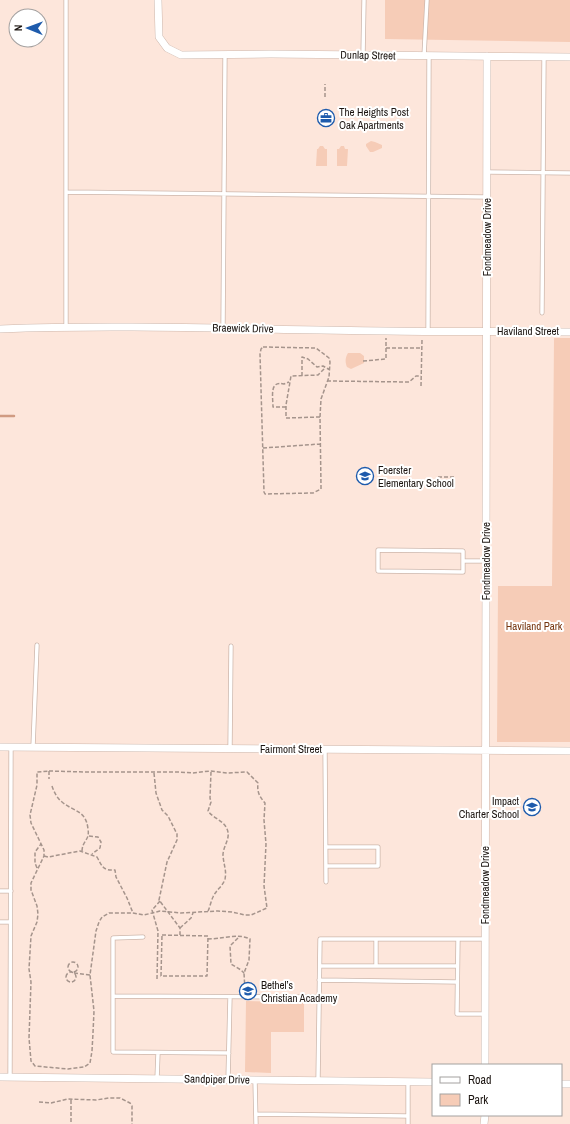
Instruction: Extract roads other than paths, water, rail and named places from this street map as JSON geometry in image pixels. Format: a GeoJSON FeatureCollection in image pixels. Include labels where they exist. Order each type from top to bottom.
{"type":"FeatureCollection","features":[{"type":"Feature","properties":{"kind":"street","name":"Dunlap Street"},"geometry":{"type":"LineString","coordinates":[[158,0],[159,37],[167,48],[181,55],[271,54],[570,57]]}},
{"type":"Feature","properties":{"kind":"street","name":"Fondmeadow Drive"},"geometry":{"type":"LineString","coordinates":[[485,1064],[487,56]]}},
{"type":"Feature","properties":{"kind":"street","name":"Braewick Drive"},"geometry":{"type":"LineString","coordinates":[[0,329],[66,327],[487,331]]}},
{"type":"Feature","properties":{"kind":"street","name":"Haviland Street"},"geometry":{"type":"LineString","coordinates":[[487,331],[570,332]]}},
{"type":"Feature","properties":{"kind":"street","name":"Fairmont Street"},"geometry":{"type":"LineString","coordinates":[[0,747],[570,751]]}},
{"type":"Feature","properties":{"kind":"street","name":"Sandpiper Drive"},"geometry":{"type":"LineString","coordinates":[[0,1077],[432,1082]]}},
{"type":"Feature","properties":{"kind":"lane"},"geometry":{"type":"LineString","coordinates":[[66,0],[66,327]]}},
{"type":"Feature","properties":{"kind":"lane"},"geometry":{"type":"LineString","coordinates":[[363,55],[364,0]]}},
{"type":"Feature","properties":{"kind":"lane"},"geometry":{"type":"LineString","coordinates":[[425,331],[429,196],[426,56],[427,0]]}},
{"type":"Feature","properties":{"kind":"lane"},"geometry":{"type":"LineString","coordinates":[[223,328],[225,55]]}},
{"type":"Feature","properties":{"kind":"lane"},"geometry":{"type":"LineString","coordinates":[[542,313],[544,57]]}},
{"type":"Feature","properties":{"kind":"lane"},"geometry":{"type":"LineString","coordinates":[[487,172],[570,174]]}},
{"type":"Feature","properties":{"kind":"lane"},"geometry":{"type":"LineString","coordinates":[[67,192],[487,197]]}},
{"type":"Feature","properties":{"kind":"lane"},"geometry":{"type":"LineString","coordinates":[[378,550],[463,551],[464,561],[463,572],[378,571],[378,550]]}},
{"type":"Feature","properties":{"kind":"lane"},"geometry":{"type":"LineString","coordinates":[[464,561],[486,561]]}},
{"type":"Feature","properties":{"kind":"lane"},"geometry":{"type":"LineString","coordinates":[[33,747],[37,644]]}},
{"type":"Feature","properties":{"kind":"lane"},"geometry":{"type":"LineString","coordinates":[[230,748],[231,646]]}},
{"type":"Feature","properties":{"kind":"lane"},"geometry":{"type":"LineString","coordinates":[[10,1077],[11,747]]}},
{"type":"Feature","properties":{"kind":"lane"},"geometry":{"type":"LineString","coordinates":[[325,749],[326,882]]}},
{"type":"Feature","properties":{"kind":"lane"},"geometry":{"type":"LineString","coordinates":[[326,847],[378,847],[378,866],[326,866]]}},
{"type":"Feature","properties":{"kind":"lane"},"geometry":{"type":"LineString","coordinates":[[0,891],[11,891]]}},
{"type":"Feature","properties":{"kind":"lane"},"geometry":{"type":"LineString","coordinates":[[0,922],[10,922]]}},
{"type":"Feature","properties":{"kind":"lane"},"geometry":{"type":"LineString","coordinates":[[143,938],[113,938],[113,1052],[229,1053]]}},
{"type":"Feature","properties":{"kind":"lane"},"geometry":{"type":"LineString","coordinates":[[318,1081],[320,939],[485,939]]}},
{"type":"Feature","properties":{"kind":"lane"},"geometry":{"type":"LineString","coordinates":[[376,939],[376,966]]}},
{"type":"Feature","properties":{"kind":"lane"},"geometry":{"type":"LineString","coordinates":[[458,939],[457,1014],[485,1014]]}},
{"type":"Feature","properties":{"kind":"lane"},"geometry":{"type":"LineString","coordinates":[[320,966],[457,966]]}},
{"type":"Feature","properties":{"kind":"lane"},"geometry":{"type":"LineString","coordinates":[[319,980],[457,982]]}},
{"type":"Feature","properties":{"kind":"lane"},"geometry":{"type":"LineString","coordinates":[[113,996],[319,997]]}},
{"type":"Feature","properties":{"kind":"lane"},"geometry":{"type":"LineString","coordinates":[[228,1080],[230,997]]}},
{"type":"Feature","properties":{"kind":"lane"},"geometry":{"type":"LineString","coordinates":[[157,1079],[158,1053]]}},
{"type":"Feature","properties":{"kind":"lane"},"geometry":{"type":"LineString","coordinates":[[256,1080],[256,1124]]}},
{"type":"Feature","properties":{"kind":"lane"},"geometry":{"type":"LineString","coordinates":[[408,1082],[408,1124]]}},
{"type":"Feature","properties":{"kind":"lane"},"geometry":{"type":"LineString","coordinates":[[256,1114],[408,1116]]}},
{"type":"Feature","properties":{"kind":"waterway"},"geometry":{"type":"LineString","coordinates":[[0,416],[14,416]]}},
{"type":"Feature","properties":{"kind":"place","name":"The Heights Post Oak Apartments"},"geometry":{"type":"Point","coordinates":[326,118]}},
{"type":"Feature","properties":{"kind":"place","name":"Foerster Elementary School"},"geometry":{"type":"Point","coordinates":[365,476]}},
{"type":"Feature","properties":{"kind":"place","name":"Impact Charter School"},"geometry":{"type":"Point","coordinates":[532,807]}},
{"type":"Feature","properties":{"kind":"place","name":"Bethel’s Christian Academy"},"geometry":{"type":"Point","coordinates":[248,991]}},
{"type":"Feature","properties":{"kind":"park label","name":"Haviland Park"},"geometry":{"type":"Point","coordinates":[534,626]}}]}
